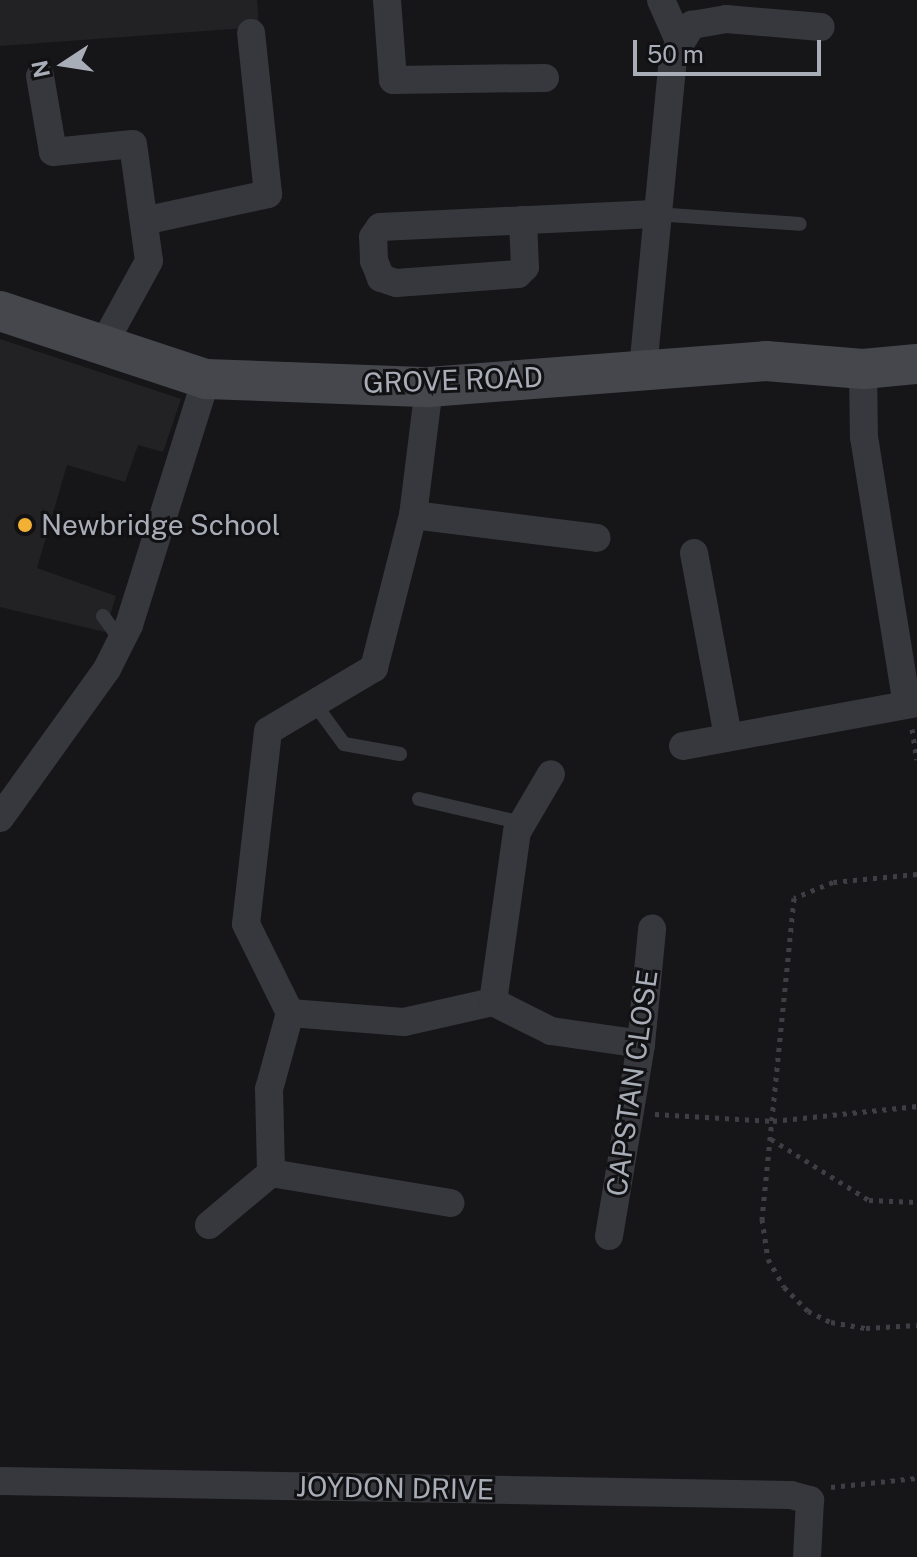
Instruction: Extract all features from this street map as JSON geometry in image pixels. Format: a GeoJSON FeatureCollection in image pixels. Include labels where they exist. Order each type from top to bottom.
{"type":"FeatureCollection","features":[{"type":"Feature","properties":{"kind":"street"},"geometry":{"type":"LineString","coordinates":[[387,0],[393,80],[545,78]]}},
{"type":"Feature","properties":{"kind":"street"},"geometry":{"type":"LineString","coordinates":[[661,0],[680,43]]}},
{"type":"Feature","properties":{"kind":"street"},"geometry":{"type":"LineString","coordinates":[[643,369],[654,214],[673,55],[692,25],[764,11],[821,27]]}},
{"type":"Feature","properties":{"kind":"street"},"geometry":{"type":"LineString","coordinates":[[148,220],[268,194],[251,33]]}},
{"type":"Feature","properties":{"kind":"street"},"geometry":{"type":"LineString","coordinates":[[40,76],[53,152],[133,144],[148,220],[149,261],[103,345]]}},
{"type":"Feature","properties":{"kind":"street"},"geometry":{"type":"LineString","coordinates":[[523,220],[525,267],[518,274],[396,283],[381,278],[374,261],[373,237],[380,227],[523,220],[654,214]]}},
{"type":"Feature","properties":{"kind":"street","name":"GROVE ROAD"},"geometry":{"type":"LineString","coordinates":[[0,311],[206,379],[429,387],[766,361],[863,369],[917,364]]}},
{"type":"Feature","properties":{"kind":"street"},"geometry":{"type":"LineString","coordinates":[[683,746],[912,704],[864,437],[863,369]]}},
{"type":"Feature","properties":{"kind":"street"},"geometry":{"type":"LineString","coordinates":[[0,818],[107,669],[121,641],[206,379]]}},
{"type":"Feature","properties":{"kind":"street"},"geometry":{"type":"LineString","coordinates":[[271,1173],[269,1089],[290,1013],[246,924],[268,731],[374,668],[413,515],[429,387]]}},
{"type":"Feature","properties":{"kind":"street"},"geometry":{"type":"LineString","coordinates":[[413,515],[597,538]]}},
{"type":"Feature","properties":{"kind":"street"},"geometry":{"type":"LineString","coordinates":[[694,553],[728,737]]}},
{"type":"Feature","properties":{"kind":"street"},"geometry":{"type":"LineString","coordinates":[[493,1002],[522,823],[551,774]]}},
{"type":"Feature","properties":{"kind":"street","name":"CAPSTAN CLOSE"},"geometry":{"type":"LineString","coordinates":[[609,1236],[641,1044],[652,929]]}},
{"type":"Feature","properties":{"kind":"street"},"geometry":{"type":"LineString","coordinates":[[290,1013],[404,1022],[493,1002],[551,1031],[641,1044]]}},
{"type":"Feature","properties":{"kind":"street"},"geometry":{"type":"LineString","coordinates":[[209,1225],[271,1173],[451,1203]]}},
{"type":"Feature","properties":{"kind":"street","name":"JOYDON DRIVE"},"geometry":{"type":"LineString","coordinates":[[0,1481],[800,1498]]}},
{"type":"Feature","properties":{"kind":"street"},"geometry":{"type":"LineString","coordinates":[[800,1498],[807,1557]]}},
{"type":"Feature","properties":{"kind":"lane"},"geometry":{"type":"LineString","coordinates":[[654,214],[800,224]]}},
{"type":"Feature","properties":{"kind":"lane"},"geometry":{"type":"LineString","coordinates":[[103,616],[121,641]]}},
{"type":"Feature","properties":{"kind":"lane"},"geometry":{"type":"LineString","coordinates":[[314,703],[344,744],[400,754]]}},
{"type":"Feature","properties":{"kind":"lane"},"geometry":{"type":"LineString","coordinates":[[419,799],[522,823]]}},
{"type":"Feature","properties":{"kind":"path"},"geometry":{"type":"LineString","coordinates":[[917,874],[833,882],[794,898],[762,1219],[768,1259],[784,1287],[808,1311],[831,1322],[866,1328],[917,1325]]}},
{"type":"Feature","properties":{"kind":"path"},"geometry":{"type":"LineString","coordinates":[[630,1112],[773,1121],[917,1106]]}},
{"type":"Feature","properties":{"kind":"path"},"geometry":{"type":"LineString","coordinates":[[771,1139],[869,1200],[917,1202]]}},
{"type":"Feature","properties":{"kind":"path"},"geometry":{"type":"LineString","coordinates":[[800,1498],[833,1486],[917,1478]]}},
{"type":"Feature","properties":{"kind":"shaded area"},"geometry":{"type":"Polygon","coordinates":[[[0,0],[257,0],[259,27],[0,46],[0,0]]]}},
{"type":"Feature","properties":{"kind":"shaded area","name":"Newbridge School"},"geometry":{"type":"Polygon","coordinates":[[[0,339],[181,399],[163,452],[138,445],[125,482],[67,465],[37,568],[116,596],[105,632],[0,607],[0,339]]]}},
{"type":"Feature","properties":{"kind":"place","name":"Newbridge School"},"geometry":{"type":"Point","coordinates":[25,525]}}]}
